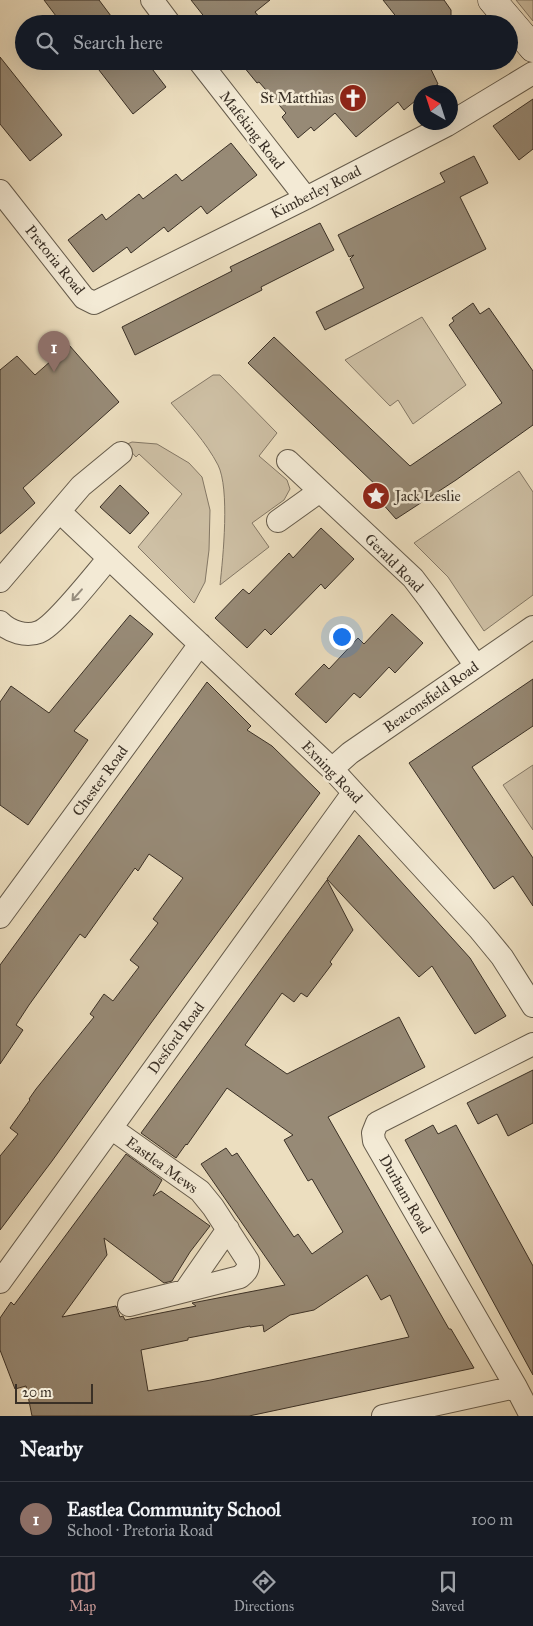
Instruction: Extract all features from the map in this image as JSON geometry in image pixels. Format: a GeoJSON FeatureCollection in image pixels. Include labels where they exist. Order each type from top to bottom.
{"type":"FeatureCollection","features":[{"type":"Feature","properties":{"kind":"street"},"geometry":{"type":"LineString","coordinates":[[152,0],[163,15]]}},
{"type":"Feature","properties":{"kind":"street"},"geometry":{"type":"LineString","coordinates":[[492,0],[505,15]]}},
{"type":"Feature","properties":{"kind":"street"},"geometry":{"type":"LineString","coordinates":[[518,30],[533,48]]}},
{"type":"Feature","properties":{"kind":"street","name":"Mafeking Road"},"geometry":{"type":"LineString","coordinates":[[206,70],[306,198]]}},
{"type":"Feature","properties":{"kind":"street","name":"Kimberley Road"},"geometry":{"type":"LineString","coordinates":[[94,303],[306,198],[447,125],[533,73]]}},
{"type":"Feature","properties":{"kind":"street","name":"Pretoria Road"},"geometry":{"type":"LineString","coordinates":[[0,191],[84,298],[94,303]]}},
{"type":"Feature","properties":{"kind":"street"},"geometry":{"type":"LineString","coordinates":[[0,580],[81,486],[121,453]]}},
{"type":"Feature","properties":{"kind":"street","name":"Gerald Road"},"geometry":{"type":"LineString","coordinates":[[288,461],[413,578],[476,666]]}},
{"type":"Feature","properties":{"kind":"street"},"geometry":{"type":"LineString","coordinates":[[278,521],[320,491]]}},
{"type":"Feature","properties":{"kind":"street","name":"Exning Road"},"geometry":{"type":"LineString","coordinates":[[60,512],[332,769],[479,929],[502,957],[533,1006]]}},
{"type":"Feature","properties":{"kind":"street"},"geometry":{"type":"LineString","coordinates":[[0,622],[6,628],[26,635],[41,632],[54,621],[109,558]]}},
{"type":"Feature","properties":{"kind":"street","name":"Beaconsfield Road"},"geometry":{"type":"LineString","coordinates":[[332,769],[350,752],[533,627]]}},
{"type":"Feature","properties":{"kind":"street","name":"Chester Road"},"geometry":{"type":"LineString","coordinates":[[0,917],[200,644]]}},
{"type":"Feature","properties":{"kind":"street","name":"Desford Road"},"geometry":{"type":"LineString","coordinates":[[0,1282],[353,793]]}},
{"type":"Feature","properties":{"kind":"street","name":"Durham Road"},"geometry":{"type":"LineString","coordinates":[[531,1416],[374,1141],[373,1133],[377,1123],[533,1044]]}},
{"type":"Feature","properties":{"kind":"street","name":"Eastlea Mews"},"geometry":{"type":"LineString","coordinates":[[111,1128],[200,1191],[228,1229],[248,1261],[249,1267],[245,1273],[234,1279],[128,1305]]}},
{"type":"Feature","properties":{"kind":"street"},"geometry":{"type":"LineString","coordinates":[[185,1291],[228,1229]]}},
{"type":"Feature","properties":{"kind":"street"},"geometry":{"type":"LineString","coordinates":[[383,1416],[516,1387]]}},
{"type":"Feature","properties":{"kind":"shaded area"},"geometry":{"type":"Polygon","coordinates":[[[516,0],[533,0],[533,21],[516,0]]]}},
{"type":"Feature","properties":{"kind":"shaded area"},"geometry":{"type":"Polygon","coordinates":[[[422,317],[466,385],[413,424],[398,400],[390,406],[345,360],[422,317]]]}},
{"type":"Feature","properties":{"kind":"shaded area"},"geometry":{"type":"Polygon","coordinates":[[[213,375],[220,375],[277,433],[259,456],[287,480],[290,489],[284,500],[252,523],[269,547],[220,585],[225,524],[222,476],[208,448],[171,403],[213,375]]]}},
{"type":"Feature","properties":{"kind":"shaded area"},"geometry":{"type":"Polygon","coordinates":[[[132,442],[157,444],[189,463],[202,477],[210,510],[209,550],[205,582],[194,603],[138,547],[182,494],[139,454],[136,457],[125,445],[132,442]]]}},
{"type":"Feature","properties":{"kind":"shaded area"},"geometry":{"type":"Polygon","coordinates":[[[519,471],[533,492],[533,595],[484,631],[448,577],[414,543],[519,471]]]}},
{"type":"Feature","properties":{"kind":"shaded area"},"geometry":{"type":"Polygon","coordinates":[[[533,765],[533,830],[503,785],[533,765]]]}},
{"type":"Feature","properties":{"kind":"building"},"geometry":{"type":"Polygon","coordinates":[[[44,0],[99,0],[110,15],[55,15],[44,0]]]}},
{"type":"Feature","properties":{"kind":"building"},"geometry":{"type":"Polygon","coordinates":[[[191,0],[270,0],[255,12],[258,15],[203,15],[191,0]]]}},
{"type":"Feature","properties":{"kind":"building"},"geometry":{"type":"Polygon","coordinates":[[[383,0],[444,0],[451,10],[451,15],[395,15],[383,0]]]}},
{"type":"Feature","properties":{"kind":"building"},"geometry":{"type":"Polygon","coordinates":[[[0,57],[62,135],[30,161],[0,124],[0,57]]]}},
{"type":"Feature","properties":{"kind":"building"},"geometry":{"type":"Polygon","coordinates":[[[99,70],[153,70],[166,87],[133,114],[99,70]]]}},
{"type":"Feature","properties":{"kind":"building"},"geometry":{"type":"Polygon","coordinates":[[[246,70],[431,70],[438,84],[413,85],[413,103],[404,110],[398,102],[356,137],[335,113],[314,131],[311,127],[298,138],[282,117],[286,113],[259,82],[257,83],[246,70]]]}},
{"type":"Feature","properties":{"kind":"building"},"geometry":{"type":"Polygon","coordinates":[[[533,99],[533,149],[519,160],[493,126],[533,99]]]}},
{"type":"Feature","properties":{"kind":"building"},"geometry":{"type":"Polygon","coordinates":[[[231,143],[257,175],[207,214],[201,206],[168,232],[164,227],[131,253],[127,247],[93,272],[68,240],[102,214],[106,220],[139,194],[143,199],[176,174],[182,181],[231,143]]]}},
{"type":"Feature","properties":{"kind":"building"},"geometry":{"type":"Polygon","coordinates":[[[474,156],[488,183],[460,197],[486,249],[325,330],[316,312],[364,288],[350,259],[354,255],[349,257],[338,235],[445,182],[440,173],[474,156]]]}},
{"type":"Feature","properties":{"kind":"building"},"geometry":{"type":"Polygon","coordinates":[[[320,223],[334,250],[261,287],[262,290],[135,355],[122,327],[232,271],[230,267],[320,223]]]}},
{"type":"Feature","properties":{"kind":"building"},"geometry":{"type":"Polygon","coordinates":[[[473,303],[480,314],[489,308],[533,371],[533,425],[456,480],[396,519],[374,494],[380,489],[248,363],[274,337],[410,466],[502,403],[449,325],[454,321],[452,318],[473,303]]]}},
{"type":"Feature","properties":{"kind":"building"},"geometry":{"type":"Polygon","coordinates":[[[69,345],[119,402],[23,488],[35,503],[0,534],[0,370],[17,356],[35,375],[69,345]]]}},
{"type":"Feature","properties":{"kind":"building"},"geometry":{"type":"Polygon","coordinates":[[[120,485],[149,513],[130,534],[100,507],[120,485]]]}},
{"type":"Feature","properties":{"kind":"building"},"geometry":{"type":"Polygon","coordinates":[[[321,528],[354,559],[325,589],[321,584],[271,635],[265,629],[247,648],[215,618],[243,589],[249,594],[289,553],[293,558],[321,528]]]}},
{"type":"Feature","properties":{"kind":"building"},"geometry":{"type":"Polygon","coordinates":[[[392,614],[423,643],[395,673],[389,667],[360,698],[354,693],[326,723],[295,694],[324,664],[329,669],[358,638],[364,644],[392,614]]]}},
{"type":"Feature","properties":{"kind":"building"},"geometry":{"type":"Polygon","coordinates":[[[130,615],[153,634],[74,731],[88,740],[28,825],[0,805],[0,702],[11,686],[49,713],[130,615]]]}},
{"type":"Feature","properties":{"kind":"building"},"geometry":{"type":"Polygon","coordinates":[[[533,679],[533,726],[472,767],[533,858],[533,906],[513,876],[494,889],[409,763],[533,679]]]}},
{"type":"Feature","properties":{"kind":"building"},"geometry":{"type":"Polygon","coordinates":[[[207,682],[251,726],[247,730],[272,746],[320,793],[0,1230],[0,1156],[18,1134],[10,1128],[36,1089],[94,1017],[90,1014],[104,994],[113,1001],[139,967],[130,960],[158,923],[153,919],[183,878],[149,854],[138,871],[135,868],[85,938],[80,934],[29,1005],[16,1025],[23,1030],[0,1064],[0,965],[207,682]]]}},
{"type":"Feature","properties":{"kind":"building"},"geometry":{"type":"Polygon","coordinates":[[[359,835],[470,958],[506,1016],[475,1034],[432,966],[419,977],[327,879],[359,835]]]}},
{"type":"Feature","properties":{"kind":"building"},"geometry":{"type":"Polygon","coordinates":[[[327,880],[353,930],[330,962],[332,964],[307,997],[301,993],[294,1002],[282,993],[245,1045],[287,1074],[399,1017],[425,1067],[328,1117],[449,1329],[451,1329],[474,1368],[249,1416],[32,1416],[26,1386],[15,1389],[0,1350],[0,1318],[11,1302],[14,1305],[126,1154],[162,1180],[153,1196],[161,1191],[210,1226],[190,1252],[172,1281],[164,1283],[104,1238],[107,1255],[62,1317],[116,1306],[120,1317],[123,1316],[125,1320],[196,1306],[192,1303],[285,1285],[201,1164],[226,1148],[232,1156],[237,1153],[294,1237],[298,1234],[312,1254],[343,1232],[312,1179],[308,1181],[284,1140],[293,1135],[227,1088],[176,1158],[141,1133],[327,880]],[[367,1275],[314,1310],[290,1315],[264,1332],[263,1325],[250,1326],[188,1338],[188,1340],[141,1350],[148,1391],[211,1380],[409,1337],[390,1295],[381,1300],[367,1275]]]}},
{"type":"Feature","properties":{"kind":"building"},"geometry":{"type":"Polygon","coordinates":[[[533,1070],[533,1123],[508,1136],[497,1114],[478,1124],[467,1103],[533,1070]]]}},
{"type":"Feature","properties":{"kind":"building"},"geometry":{"type":"Polygon","coordinates":[[[433,1125],[438,1134],[456,1125],[533,1266],[533,1375],[405,1140],[433,1125]]]}},
{"type":"Feature","properties":{"kind":"place","name":"St Matthias"},"geometry":{"type":"Point","coordinates":[353,98]}},
{"type":"Feature","properties":{"kind":"place","name":"Eastlea Community School"},"geometry":{"type":"Point","coordinates":[54,372]}},
{"type":"Feature","properties":{"kind":"place","name":"Jack Leslie"},"geometry":{"type":"Point","coordinates":[376,496]}}]}
